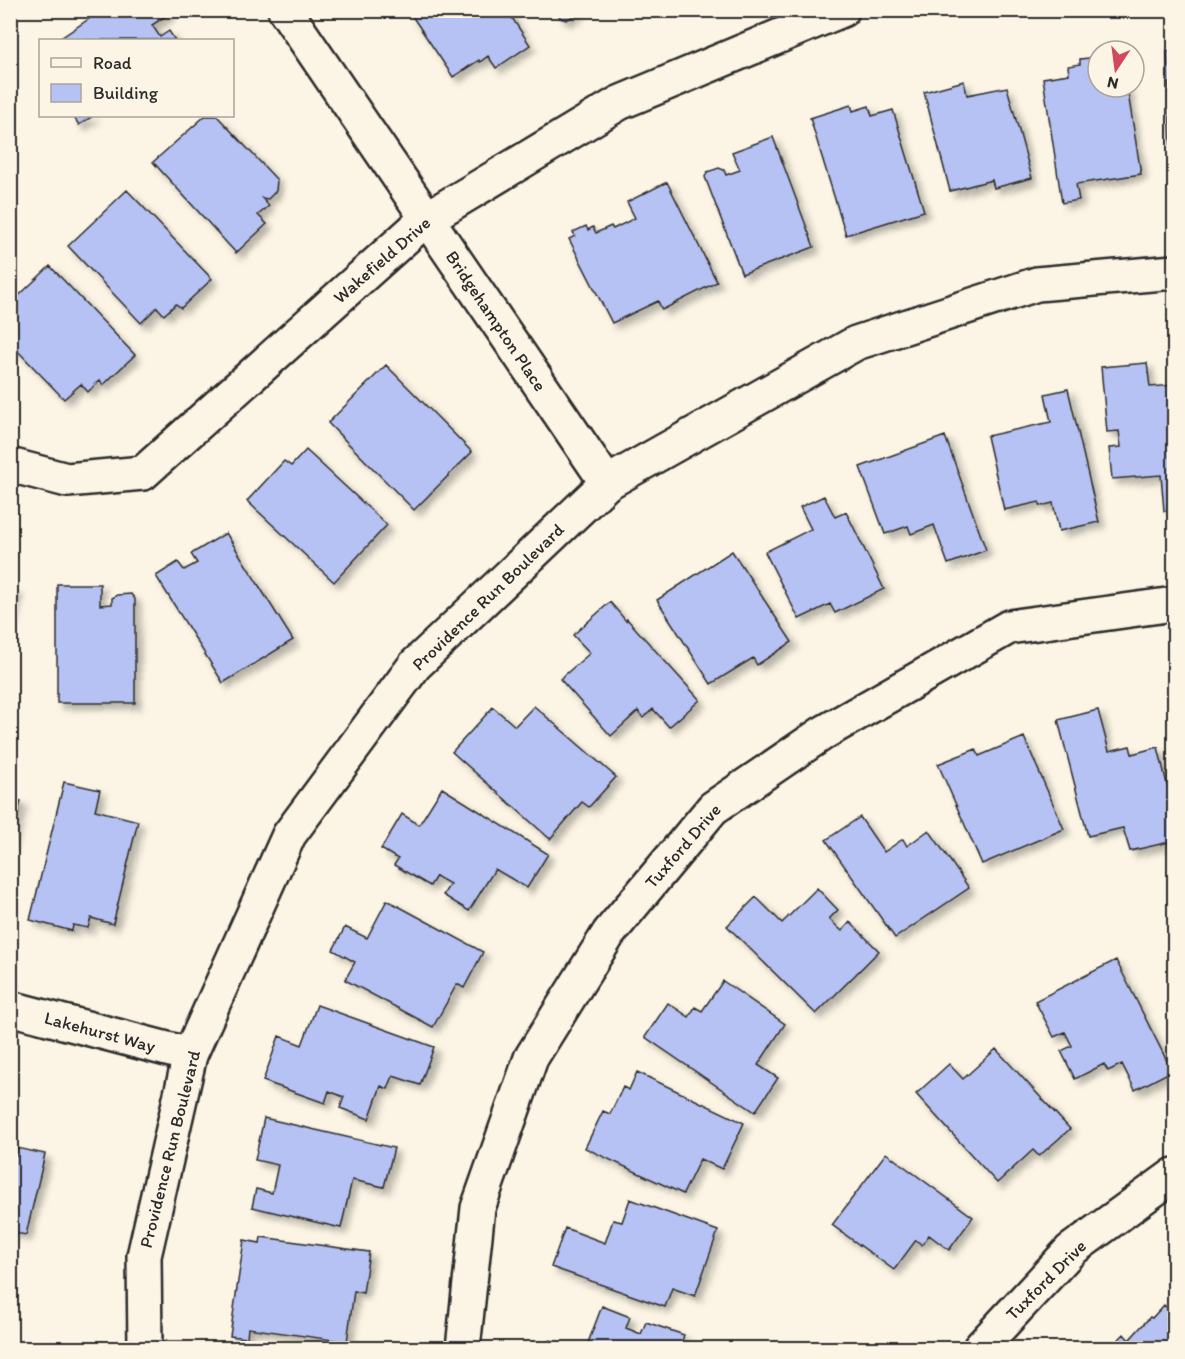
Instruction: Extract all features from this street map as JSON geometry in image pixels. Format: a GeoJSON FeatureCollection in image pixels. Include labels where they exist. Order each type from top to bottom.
{"type":"FeatureCollection","features":[{"type":"Feature","properties":{"kind":"street","name":"Bridgehampton Place"},"geometry":{"type":"LineString","coordinates":[[285,10],[607,483]]}},
{"type":"Feature","properties":{"kind":"street","name":"Wakefield Drive"},"geometry":{"type":"LineString","coordinates":[[10,465],[66,480],[143,472],[426,219],[619,103],[842,10]]}},
{"type":"Feature","properties":{"kind":"street","name":"Providence Run Boulevard"},"geometry":{"type":"LineString","coordinates":[[145,1348],[144,1256],[190,1055],[290,835],[416,665],[607,483],[856,343],[1037,285],[1174,272]]}},
{"type":"Feature","properties":{"kind":"street","name":"Tuxford Drive"},"geometry":{"type":"LineString","coordinates":[[463,1348],[478,1208],[531,1058],[609,933],[713,808],[823,733],[1009,627],[1174,604]]}},
{"type":"Feature","properties":{"kind":"street","name":"Lakehurst Way"},"geometry":{"type":"LineString","coordinates":[[10,1008],[190,1055]]}},
{"type":"Feature","properties":{"kind":"street","name":"Tuxford Drive"},"geometry":{"type":"LineString","coordinates":[[980,1348],[1071,1250],[1174,1175]]}},
{"type":"Feature","properties":{"kind":"building"},"geometry":{"type":"Polygon","coordinates":[[[102,10],[167,10],[169,14],[152,25],[160,37],[169,31],[174,39],[59,39],[102,10]]]}},
{"type":"Feature","properties":{"kind":"building"},"geometry":{"type":"Polygon","coordinates":[[[408,10],[507,10],[530,45],[496,68],[488,56],[453,77],[408,10]]]}},
{"type":"Feature","properties":{"kind":"building"},"geometry":{"type":"Polygon","coordinates":[[[557,10],[578,10],[576,15],[566,20],[560,18],[557,10]]]}},
{"type":"Feature","properties":{"kind":"building"},"geometry":{"type":"Polygon","coordinates":[[[1167,51],[1174,51],[1174,182],[1172,182],[1167,51]]]}},
{"type":"Feature","properties":{"kind":"building"},"geometry":{"type":"Polygon","coordinates":[[[1086,58],[1086,99],[1129,99],[1141,174],[1076,184],[1079,200],[1062,203],[1043,78],[1069,74],[1068,66],[1080,64],[1080,59],[1086,58]]]}},
{"type":"Feature","properties":{"kind":"building"},"geometry":{"type":"Polygon","coordinates":[[[964,81],[967,95],[1007,87],[1032,178],[994,188],[992,180],[950,191],[924,92],[964,81]]]}},
{"type":"Feature","properties":{"kind":"building"},"geometry":{"type":"Polygon","coordinates":[[[851,105],[853,111],[869,106],[872,116],[893,110],[924,211],[846,235],[810,118],[851,105]]]}},
{"type":"Feature","properties":{"kind":"building"},"geometry":{"type":"Polygon","coordinates":[[[74,117],[91,117],[79,125],[74,117]]]}},
{"type":"Feature","properties":{"kind":"building"},"geometry":{"type":"Polygon","coordinates":[[[204,117],[218,117],[277,180],[276,191],[268,199],[262,198],[269,206],[258,215],[267,224],[236,253],[153,162],[204,117]]]}},
{"type":"Feature","properties":{"kind":"building"},"geometry":{"type":"Polygon","coordinates":[[[773,137],[814,247],[742,274],[705,177],[707,172],[719,168],[724,170],[726,175],[740,170],[732,152],[773,137]]]}},
{"type":"Feature","properties":{"kind":"building"},"geometry":{"type":"Polygon","coordinates":[[[667,182],[717,282],[662,310],[658,301],[612,323],[569,239],[575,236],[573,232],[586,226],[588,230],[593,227],[596,233],[611,226],[613,229],[635,218],[627,202],[667,182]]]}},
{"type":"Feature","properties":{"kind":"building"},"geometry":{"type":"Polygon","coordinates":[[[127,190],[212,279],[181,308],[176,304],[164,315],[157,307],[141,323],[68,246],[127,190]]]}},
{"type":"Feature","properties":{"kind":"building"},"geometry":{"type":"Polygon","coordinates":[[[50,266],[135,355],[103,385],[100,380],[88,392],[81,384],[64,399],[10,343],[10,304],[50,266]]]}},
{"type":"Feature","properties":{"kind":"building"},"geometry":{"type":"Polygon","coordinates":[[[1147,363],[1150,387],[1174,385],[1174,510],[1164,511],[1161,475],[1112,479],[1109,448],[1121,447],[1119,431],[1107,432],[1101,367],[1147,363]]]}},
{"type":"Feature","properties":{"kind":"building"},"geometry":{"type":"Polygon","coordinates":[[[386,365],[472,452],[414,510],[328,423],[386,365]]]}},
{"type":"Feature","properties":{"kind":"building"},"geometry":{"type":"Polygon","coordinates":[[[1068,389],[1099,522],[1059,531],[1053,503],[1041,506],[1039,502],[1004,510],[987,436],[1051,422],[1045,394],[1068,389]]]}},
{"type":"Feature","properties":{"kind":"building"},"geometry":{"type":"Polygon","coordinates":[[[945,436],[986,550],[948,564],[934,525],[911,534],[908,526],[885,534],[860,467],[945,436]]]}},
{"type":"Feature","properties":{"kind":"building"},"geometry":{"type":"Polygon","coordinates":[[[306,450],[387,525],[334,582],[247,501],[284,461],[291,466],[306,450]]]}},
{"type":"Feature","properties":{"kind":"building"},"geometry":{"type":"Polygon","coordinates":[[[824,496],[835,517],[846,512],[884,589],[835,613],[830,604],[799,619],[765,552],[811,529],[800,507],[824,496]]]}},
{"type":"Feature","properties":{"kind":"building"},"geometry":{"type":"Polygon","coordinates":[[[226,533],[293,640],[223,683],[156,576],[178,562],[184,570],[197,563],[191,554],[226,533]]]}},
{"type":"Feature","properties":{"kind":"building"},"geometry":{"type":"Polygon","coordinates":[[[732,551],[792,642],[757,665],[753,658],[711,684],[657,600],[732,551]]]}},
{"type":"Feature","properties":{"kind":"building"},"geometry":{"type":"Polygon","coordinates":[[[57,584],[100,584],[100,605],[112,604],[112,598],[117,595],[131,594],[135,599],[135,703],[57,703],[57,584]]]}},
{"type":"Feature","properties":{"kind":"building"},"geometry":{"type":"Polygon","coordinates":[[[10,589],[17,591],[10,621],[10,589]]]}},
{"type":"Feature","properties":{"kind":"building"},"geometry":{"type":"Polygon","coordinates":[[[610,602],[700,700],[669,727],[653,709],[643,718],[638,711],[611,736],[560,679],[590,653],[573,635],[610,602]]]}},
{"type":"Feature","properties":{"kind":"building"},"geometry":{"type":"Polygon","coordinates":[[[534,706],[616,777],[589,807],[582,802],[550,839],[452,752],[493,707],[515,726],[534,706]]]}},
{"type":"Feature","properties":{"kind":"building"},"geometry":{"type":"Polygon","coordinates":[[[1098,710],[1109,751],[1130,746],[1132,754],[1158,747],[1174,813],[1174,841],[1130,851],[1123,828],[1088,836],[1058,720],[1098,710]]]}},
{"type":"Feature","properties":{"kind":"building"},"geometry":{"type":"Polygon","coordinates":[[[1024,737],[1064,829],[982,864],[938,764],[976,749],[979,756],[1024,737]]]}},
{"type":"Feature","properties":{"kind":"building"},"geometry":{"type":"Polygon","coordinates":[[[64,782],[100,790],[95,810],[138,821],[113,924],[91,918],[88,928],[73,925],[72,931],[30,920],[64,782]]]}},
{"type":"Feature","properties":{"kind":"building"},"geometry":{"type":"Polygon","coordinates":[[[442,788],[548,854],[527,888],[495,869],[469,911],[443,895],[450,884],[436,876],[430,886],[394,865],[398,859],[381,849],[402,814],[419,825],[442,788]]]}},
{"type":"Feature","properties":{"kind":"building"},"geometry":{"type":"Polygon","coordinates":[[[10,798],[21,801],[10,846],[10,798]]]}},
{"type":"Feature","properties":{"kind":"building"},"geometry":{"type":"Polygon","coordinates":[[[860,817],[884,852],[903,839],[907,846],[929,830],[969,888],[895,938],[826,840],[860,817]]]}},
{"type":"Feature","properties":{"kind":"building"},"geometry":{"type":"Polygon","coordinates":[[[817,888],[838,910],[829,919],[842,931],[850,922],[879,951],[816,1014],[727,926],[756,897],[782,923],[817,888]]]}},
{"type":"Feature","properties":{"kind":"building"},"geometry":{"type":"Polygon","coordinates":[[[387,900],[483,952],[464,988],[457,984],[433,1027],[345,980],[355,962],[333,950],[345,927],[367,938],[387,900]]]}},
{"type":"Feature","properties":{"kind":"building"},"geometry":{"type":"Polygon","coordinates":[[[1116,960],[1172,1071],[1135,1090],[1122,1064],[1108,1071],[1104,1064],[1075,1079],[1061,1051],[1072,1046],[1065,1032],[1054,1037],[1035,1001],[1116,960]]]}},
{"type":"Feature","properties":{"kind":"building"},"geometry":{"type":"Polygon","coordinates":[[[723,981],[785,1024],[758,1065],[778,1078],[755,1112],[645,1037],[668,1003],[689,1017],[695,1007],[702,1011],[723,981]]]}},
{"type":"Feature","properties":{"kind":"building"},"geometry":{"type":"Polygon","coordinates":[[[317,1005],[434,1047],[420,1085],[393,1076],[388,1089],[381,1086],[369,1119],[340,1108],[344,1097],[329,1091],[325,1103],[263,1081],[279,1036],[302,1045],[317,1005]]]}},
{"type":"Feature","properties":{"kind":"building"},"geometry":{"type":"Polygon","coordinates":[[[996,1049],[1070,1129],[1039,1156],[1033,1150],[997,1183],[916,1094],[949,1064],[963,1079],[996,1049]]]}},
{"type":"Feature","properties":{"kind":"building"},"geometry":{"type":"Polygon","coordinates":[[[637,1072],[744,1123],[722,1169],[700,1159],[683,1194],[585,1148],[603,1111],[610,1114],[623,1087],[629,1090],[637,1072]]]}},
{"type":"Feature","properties":{"kind":"building"},"geometry":{"type":"Polygon","coordinates":[[[264,1118],[394,1148],[384,1187],[352,1180],[341,1228],[252,1207],[256,1189],[272,1193],[278,1165],[255,1160],[264,1118]]]}},
{"type":"Feature","properties":{"kind":"building"},"geometry":{"type":"Polygon","coordinates":[[[17,1148],[45,1154],[26,1235],[10,1232],[10,1154],[16,1156],[17,1148]]]}},
{"type":"Feature","properties":{"kind":"building"},"geometry":{"type":"Polygon","coordinates":[[[886,1153],[973,1217],[949,1250],[929,1235],[922,1245],[916,1240],[894,1270],[832,1225],[886,1153]]]}},
{"type":"Feature","properties":{"kind":"building"},"geometry":{"type":"Polygon","coordinates":[[[630,1199],[718,1231],[695,1296],[672,1288],[665,1307],[551,1267],[565,1228],[605,1243],[613,1220],[622,1222],[630,1199]]]}},
{"type":"Feature","properties":{"kind":"building"},"geometry":{"type":"Polygon","coordinates":[[[261,1237],[369,1252],[363,1293],[354,1291],[347,1342],[248,1328],[247,1338],[230,1336],[244,1240],[260,1243],[261,1237]]]}},
{"type":"Feature","properties":{"kind":"building"},"geometry":{"type":"Polygon","coordinates":[[[1164,1305],[1174,1314],[1174,1348],[1110,1348],[1124,1334],[1129,1340],[1164,1305]]]}},
{"type":"Feature","properties":{"kind":"building"},"geometry":{"type":"Polygon","coordinates":[[[602,1306],[630,1317],[626,1328],[641,1334],[646,1322],[684,1335],[680,1348],[586,1348],[602,1306]]]}},
{"type":"Feature","properties":{"kind":"building"},"geometry":{"type":"Polygon","coordinates":[[[550,1340],[573,1348],[547,1348],[550,1340]]]}}]}
